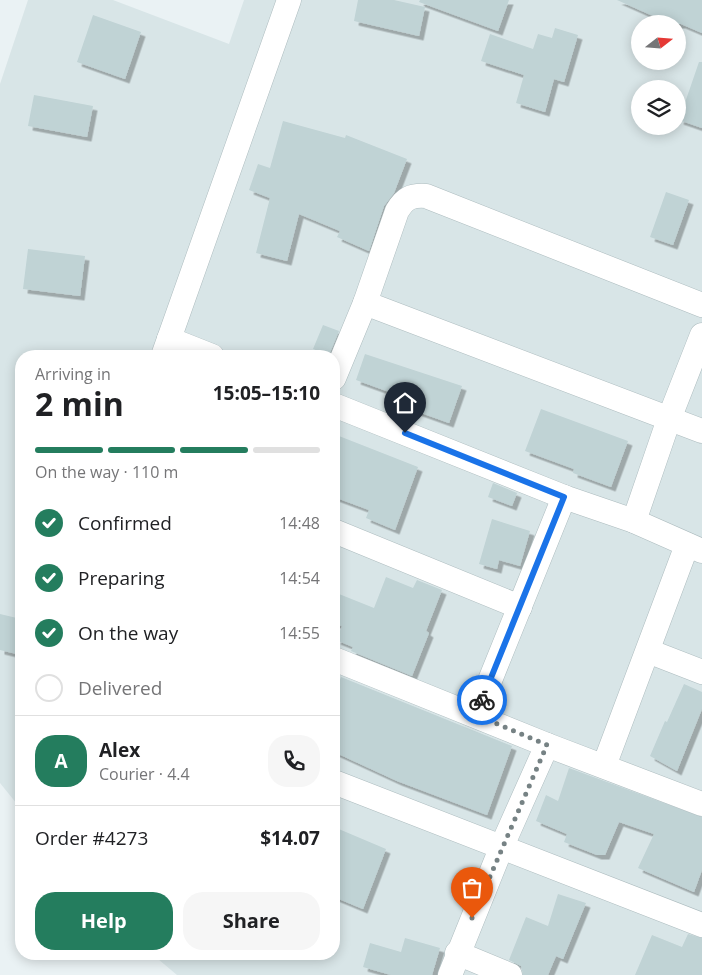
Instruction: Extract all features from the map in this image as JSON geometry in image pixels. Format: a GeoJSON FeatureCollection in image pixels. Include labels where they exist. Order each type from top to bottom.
{"type":"FeatureCollection","features":[{"type":"Feature","properties":{"kind":"street"},"geometry":{"type":"LineString","coordinates":[[166,348],[289,0]]}},
{"type":"Feature","properties":{"kind":"street"},"geometry":{"type":"LineString","coordinates":[[340,363],[365,303],[397,211],[403,201],[413,195],[426,196],[702,305]]}},
{"type":"Feature","properties":{"kind":"street"},"geometry":{"type":"LineString","coordinates":[[365,303],[702,431]]}},
{"type":"Feature","properties":{"kind":"street"},"geometry":{"type":"LineString","coordinates":[[634,521],[669,419],[702,335]]}},
{"type":"Feature","properties":{"kind":"street"},"geometry":{"type":"LineString","coordinates":[[340,407],[564,497],[634,521],[694,548],[648,651],[604,766]]}},
{"type":"Feature","properties":{"kind":"street"},"geometry":{"type":"LineString","coordinates":[[476,715],[564,497]]}},
{"type":"Feature","properties":{"kind":"street"},"geometry":{"type":"LineString","coordinates":[[340,533],[520,607]]}},
{"type":"Feature","properties":{"kind":"street"},"geometry":{"type":"LineString","coordinates":[[648,651],[702,672]]}},
{"type":"Feature","properties":{"kind":"street"},"geometry":{"type":"LineString","coordinates":[[340,661],[547,745],[702,804]]}},
{"type":"Feature","properties":{"kind":"street"},"geometry":{"type":"LineString","coordinates":[[510,975],[454,964],[502,846],[547,745]]}},
{"type":"Feature","properties":{"kind":"street"},"geometry":{"type":"LineString","coordinates":[[340,784],[702,925]]}},
{"type":"Feature","properties":{"kind":"shaded area"},"geometry":{"type":"Polygon","coordinates":[[[28,0],[113,0],[229,44],[244,0],[702,0],[702,975],[177,975],[159,960],[340,960],[340,350],[15,350],[15,802],[0,783],[0,84],[28,0]]]}},
{"type":"Feature","properties":{"kind":"building"},"geometry":{"type":"Polygon","coordinates":[[[358,0],[394,0],[425,7],[419,36],[354,21],[358,0]]]}},
{"type":"Feature","properties":{"kind":"building"},"geometry":{"type":"Polygon","coordinates":[[[420,0],[509,0],[498,31],[419,2],[420,0]]]}},
{"type":"Feature","properties":{"kind":"building"},"geometry":{"type":"Polygon","coordinates":[[[617,0],[702,0],[702,33],[686,26],[686,15],[651,15],[617,0]]]}},
{"type":"Feature","properties":{"kind":"building"},"geometry":{"type":"Polygon","coordinates":[[[93,15],[141,32],[125,79],[77,62],[93,15]]]}},
{"type":"Feature","properties":{"kind":"building"},"geometry":{"type":"Polygon","coordinates":[[[555,28],[578,35],[564,82],[554,79],[545,112],[516,103],[524,75],[481,61],[490,34],[533,49],[538,34],[552,38],[555,28]]]}},
{"type":"Feature","properties":{"kind":"building"},"geometry":{"type":"Polygon","coordinates":[[[699,62],[702,62],[702,128],[686,122],[686,100],[699,62]]]}},
{"type":"Feature","properties":{"kind":"building"},"geometry":{"type":"Polygon","coordinates":[[[34,95],[93,106],[87,137],[28,126],[34,95]]]}},
{"type":"Feature","properties":{"kind":"building"},"geometry":{"type":"Polygon","coordinates":[[[283,121],[345,138],[346,135],[407,159],[394,193],[384,206],[369,251],[337,237],[340,231],[299,214],[287,261],[256,253],[270,198],[249,190],[258,164],[270,168],[283,121]]]}},
{"type":"Feature","properties":{"kind":"building"},"geometry":{"type":"Polygon","coordinates":[[[666,192],[689,200],[673,245],[650,237],[666,192]]]}},
{"type":"Feature","properties":{"kind":"building"},"geometry":{"type":"Polygon","coordinates":[[[28,249],[85,256],[80,296],[23,289],[28,249]]]}},
{"type":"Feature","properties":{"kind":"building"},"geometry":{"type":"Polygon","coordinates":[[[323,325],[339,331],[331,350],[313,349],[323,325]]]}},
{"type":"Feature","properties":{"kind":"building"},"geometry":{"type":"Polygon","coordinates":[[[365,354],[462,386],[449,423],[410,409],[409,412],[388,404],[392,393],[356,380],[365,354]]]}},
{"type":"Feature","properties":{"kind":"building"},"geometry":{"type":"Polygon","coordinates":[[[541,409],[628,441],[611,487],[573,473],[574,469],[525,451],[541,409]]]}},
{"type":"Feature","properties":{"kind":"building"},"geometry":{"type":"Polygon","coordinates":[[[340,436],[418,467],[395,530],[366,518],[369,510],[340,499],[340,436]]]}},
{"type":"Feature","properties":{"kind":"building"},"geometry":{"type":"Polygon","coordinates":[[[493,483],[517,493],[512,506],[488,497],[493,483]]]}},
{"type":"Feature","properties":{"kind":"building"},"geometry":{"type":"Polygon","coordinates":[[[492,519],[530,531],[520,566],[499,560],[497,569],[479,564],[492,519]]]}},
{"type":"Feature","properties":{"kind":"building"},"geometry":{"type":"Polygon","coordinates":[[[386,577],[413,588],[417,580],[442,590],[426,631],[429,633],[412,676],[351,651],[353,647],[340,642],[342,626],[340,626],[340,594],[374,608],[386,577]]]}},
{"type":"Feature","properties":{"kind":"building"},"geometry":{"type":"Polygon","coordinates":[[[0,614],[15,618],[15,654],[0,650],[0,614]]]}},
{"type":"Feature","properties":{"kind":"building"},"geometry":{"type":"Polygon","coordinates":[[[341,677],[512,746],[487,815],[397,781],[340,755],[341,677]]]}},
{"type":"Feature","properties":{"kind":"building"},"geometry":{"type":"Polygon","coordinates":[[[684,684],[702,692],[702,709],[677,771],[650,756],[684,684]]]}},
{"type":"Feature","properties":{"kind":"building"},"geometry":{"type":"Polygon","coordinates":[[[569,768],[702,817],[702,870],[694,892],[638,868],[654,834],[619,822],[605,855],[597,855],[564,842],[567,834],[536,821],[546,795],[558,801],[569,768]]]}},
{"type":"Feature","properties":{"kind":"building"},"geometry":{"type":"Polygon","coordinates":[[[340,830],[386,849],[363,909],[340,899],[340,830]]]}},
{"type":"Feature","properties":{"kind":"building"},"geometry":{"type":"Polygon","coordinates":[[[558,894],[586,903],[563,959],[556,956],[548,975],[523,975],[521,966],[509,960],[526,917],[548,926],[558,894]]]}},
{"type":"Feature","properties":{"kind":"building"},"geometry":{"type":"Polygon","coordinates":[[[688,934],[702,938],[702,975],[635,975],[652,935],[682,947],[688,934]]]}},
{"type":"Feature","properties":{"kind":"building"},"geometry":{"type":"Polygon","coordinates":[[[405,938],[440,948],[432,975],[391,975],[363,967],[370,943],[401,952],[405,938]]]}},
{"type":"Feature","properties":{"kind":"way so far"},"geometry":{"type":"LineString","coordinates":[[472,918],[547,745],[476,715],[482,700]]}},
{"type":"Feature","properties":{"kind":"route"},"geometry":{"type":"LineString","coordinates":[[405,433],[564,497],[482,700]]}}]}
